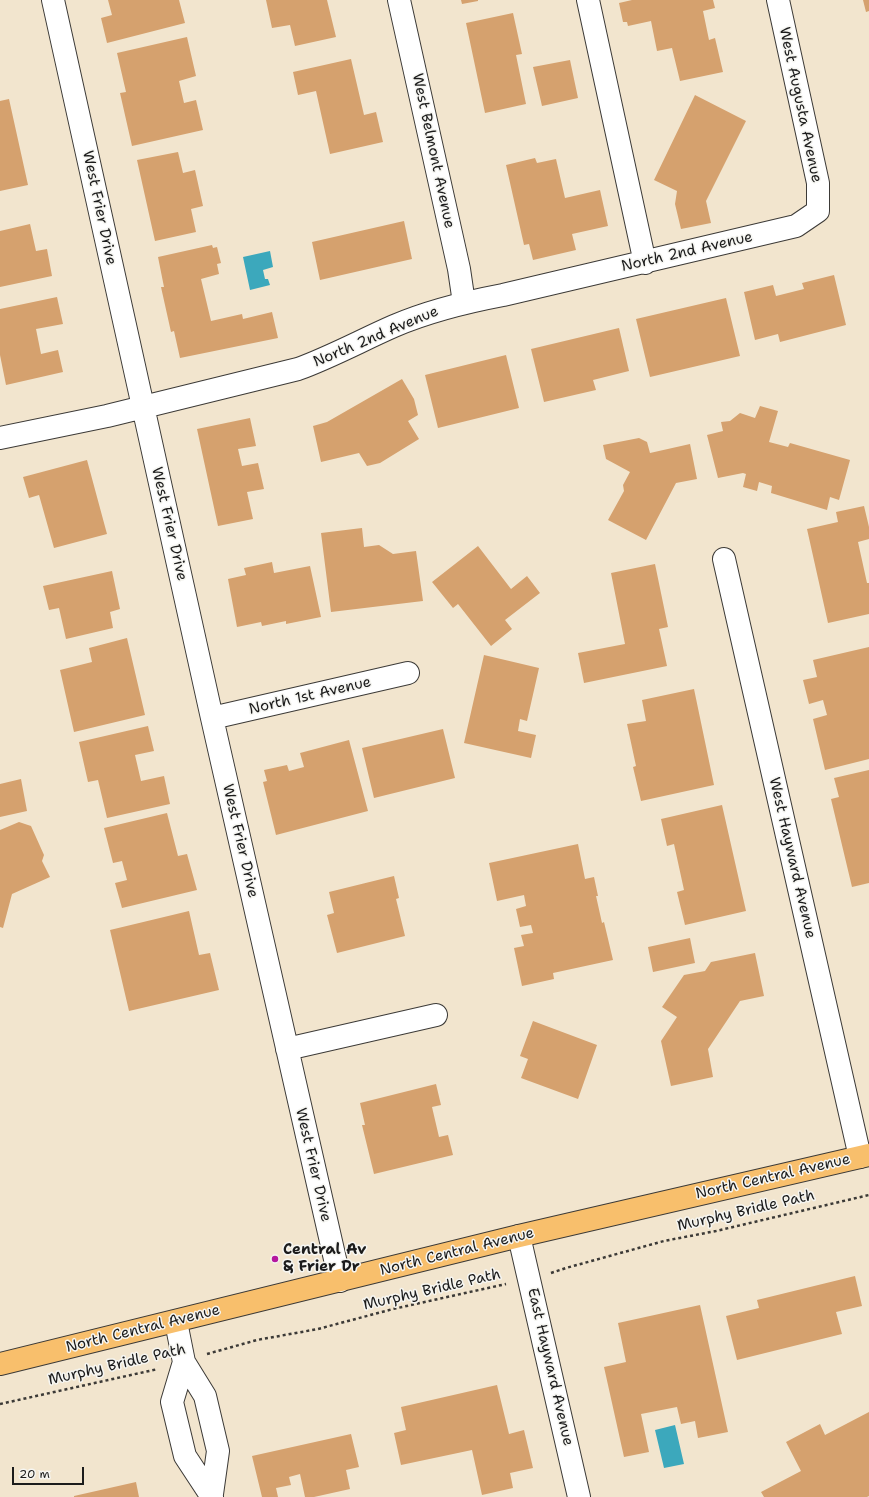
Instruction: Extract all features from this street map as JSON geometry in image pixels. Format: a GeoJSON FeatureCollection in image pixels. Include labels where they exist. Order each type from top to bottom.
{"type":"FeatureCollection","features":[{"type":"Feature","properties":{"kind":"main road","name":"North Central Avenue"},"geometry":{"type":"LineString","coordinates":[[0,1364],[176,1322],[519,1236],[864,1156]]}},
{"type":"Feature","properties":{"kind":"street","name":"West Frier Drive"},"geometry":{"type":"LineString","coordinates":[[53,0],[212,718],[340,1281]]}},
{"type":"Feature","properties":{"kind":"street","name":"West Belmont Avenue"},"geometry":{"type":"LineString","coordinates":[[399,0],[459,269],[464,303]]}},
{"type":"Feature","properties":{"kind":"street"},"geometry":{"type":"LineString","coordinates":[[588,0],[645,262]]}},
{"type":"Feature","properties":{"kind":"street","name":"West Augusta Avenue"},"geometry":{"type":"LineString","coordinates":[[778,0],[818,183],[818,211]]}},
{"type":"Feature","properties":{"kind":"street","name":"North 2nd Avenue"},"geometry":{"type":"LineString","coordinates":[[0,438],[107,416],[298,369],[322,361],[394,326],[437,310],[796,226],[818,211]]}},
{"type":"Feature","properties":{"kind":"street","name":"West Hayward Avenue"},"geometry":{"type":"LineString","coordinates":[[724,558],[864,1156]]}},
{"type":"Feature","properties":{"kind":"street","name":"North 1st Avenue"},"geometry":{"type":"LineString","coordinates":[[212,718],[408,673]]}},
{"type":"Feature","properties":{"kind":"street"},"geometry":{"type":"LineString","coordinates":[[287,1049],[436,1015]]}},
{"type":"Feature","properties":{"kind":"street","name":"East Hayward Avenue"},"geometry":{"type":"LineString","coordinates":[[519,1236],[580,1497]]}},
{"type":"Feature","properties":{"kind":"street"},"geometry":{"type":"LineString","coordinates":[[176,1322],[184,1362],[205,1396],[218,1451],[212,1496]]}},
{"type":"Feature","properties":{"kind":"street"},"geometry":{"type":"LineString","coordinates":[[184,1362],[172,1402],[185,1456],[212,1496]]}},
{"type":"Feature","properties":{"kind":"path","name":"Murphy Bridle Path"},"geometry":{"type":"LineString","coordinates":[[0,1404],[184,1362],[258,1340],[318,1328],[392,1309],[550,1274],[566,1268],[664,1241],[716,1231],[869,1195]]}},
{"type":"Feature","properties":{"kind":"water"},"geometry":{"type":"Polygon","coordinates":[[[270,251],[273,267],[263,270],[265,279],[268,279],[270,285],[250,290],[243,257],[270,251]]]}},
{"type":"Feature","properties":{"kind":"water"},"geometry":{"type":"Polygon","coordinates":[[[675,1425],[684,1464],[664,1468],[655,1430],[675,1425]]]}},
{"type":"Feature","properties":{"kind":"building"},"geometry":{"type":"Polygon","coordinates":[[[108,0],[179,0],[185,23],[107,43],[101,18],[112,15],[108,0]]]}},
{"type":"Feature","properties":{"kind":"building"},"geometry":{"type":"Polygon","coordinates":[[[266,0],[327,0],[336,37],[295,46],[290,25],[272,28],[266,0]]]}},
{"type":"Feature","properties":{"kind":"building"},"geometry":{"type":"Polygon","coordinates":[[[461,0],[478,0],[478,1],[462,4],[461,0]]]}},
{"type":"Feature","properties":{"kind":"building"},"geometry":{"type":"Polygon","coordinates":[[[632,0],[713,0],[715,8],[703,11],[709,40],[715,38],[723,72],[680,81],[672,48],[657,51],[651,21],[628,26],[627,22],[623,22],[619,3],[632,0]]]}},
{"type":"Feature","properties":{"kind":"building"},"geometry":{"type":"Polygon","coordinates":[[[863,0],[869,0],[869,11],[866,12],[863,0]]]}},
{"type":"Feature","properties":{"kind":"building"},"geometry":{"type":"Polygon","coordinates":[[[513,13],[522,54],[516,55],[526,104],[485,113],[466,23],[513,13]]]}},
{"type":"Feature","properties":{"kind":"building"},"geometry":{"type":"Polygon","coordinates":[[[187,37],[196,76],[179,81],[184,103],[196,100],[203,130],[132,146],[120,93],[126,92],[117,53],[187,37]]]}},
{"type":"Feature","properties":{"kind":"building"},"geometry":{"type":"Polygon","coordinates":[[[351,59],[364,115],[376,112],[383,142],[330,154],[316,91],[298,95],[293,72],[351,59]]]}},
{"type":"Feature","properties":{"kind":"building"},"geometry":{"type":"Polygon","coordinates":[[[570,60],[578,98],[542,106],[533,67],[570,60]]]}},
{"type":"Feature","properties":{"kind":"building"},"geometry":{"type":"Polygon","coordinates":[[[695,95],[746,121],[706,201],[711,223],[681,229],[675,204],[677,191],[654,180],[695,95]]]}},
{"type":"Feature","properties":{"kind":"building"},"geometry":{"type":"Polygon","coordinates":[[[9,99],[28,185],[0,191],[0,101],[9,99]]]}},
{"type":"Feature","properties":{"kind":"building"},"geometry":{"type":"Polygon","coordinates":[[[178,152],[183,173],[195,170],[203,206],[191,209],[196,232],[155,241],[137,160],[178,152]]]}},
{"type":"Feature","properties":{"kind":"building"},"geometry":{"type":"Polygon","coordinates":[[[535,158],[537,163],[556,159],[565,198],[600,190],[608,226],[572,234],[576,250],[533,260],[529,244],[524,245],[506,165],[535,158]]]}},
{"type":"Feature","properties":{"kind":"building"},"geometry":{"type":"Polygon","coordinates":[[[404,221],[412,259],[320,280],[312,242],[404,221]]]}},
{"type":"Feature","properties":{"kind":"building"},"geometry":{"type":"Polygon","coordinates":[[[30,224],[36,251],[47,249],[52,276],[0,287],[0,231],[30,224]]]}},
{"type":"Feature","properties":{"kind":"building"},"geometry":{"type":"Polygon","coordinates":[[[212,245],[213,248],[217,247],[221,263],[217,264],[219,274],[201,279],[211,321],[242,314],[243,319],[272,312],[278,338],[180,358],[174,331],[171,332],[161,287],[164,287],[158,257],[212,245]]]}},
{"type":"Feature","properties":{"kind":"building"},"geometry":{"type":"Polygon","coordinates":[[[834,275],[846,325],[780,342],[778,334],[755,340],[744,292],[773,285],[776,296],[804,289],[802,283],[834,275]]]}},
{"type":"Feature","properties":{"kind":"building"},"geometry":{"type":"Polygon","coordinates":[[[57,297],[63,324],[36,329],[41,354],[58,350],[63,372],[6,385],[0,355],[0,309],[57,297]]]}},
{"type":"Feature","properties":{"kind":"building"},"geometry":{"type":"Polygon","coordinates":[[[726,298],[740,356],[650,377],[636,319],[726,298]]]}},
{"type":"Feature","properties":{"kind":"building"},"geometry":{"type":"Polygon","coordinates":[[[619,328],[629,371],[593,380],[596,390],[544,402],[531,349],[619,328]]]}},
{"type":"Feature","properties":{"kind":"building"},"geometry":{"type":"Polygon","coordinates":[[[506,355],[519,408],[438,428],[425,375],[506,355]]]}},
{"type":"Feature","properties":{"kind":"building"},"geometry":{"type":"Polygon","coordinates":[[[402,379],[414,399],[418,415],[408,421],[419,439],[380,463],[367,466],[359,453],[321,462],[313,426],[327,422],[402,379]]]}},
{"type":"Feature","properties":{"kind":"building"},"geometry":{"type":"Polygon","coordinates":[[[760,406],[778,411],[769,442],[788,447],[790,443],[850,460],[839,500],[830,497],[827,510],[771,493],[772,486],[759,482],[757,491],[743,487],[746,474],[743,473],[718,478],[707,435],[723,431],[721,422],[730,421],[740,413],[755,418],[760,406]]]}},
{"type":"Feature","properties":{"kind":"building"},"geometry":{"type":"Polygon","coordinates":[[[250,418],[256,446],[238,449],[242,466],[258,463],[264,489],[247,492],[253,519],[218,526],[197,429],[250,418]]]}},
{"type":"Feature","properties":{"kind":"building"},"geometry":{"type":"Polygon","coordinates":[[[639,438],[647,442],[650,453],[690,444],[697,479],[676,483],[646,540],[608,520],[624,491],[623,485],[630,472],[606,459],[603,445],[639,438]]]}},
{"type":"Feature","properties":{"kind":"building"},"geometry":{"type":"Polygon","coordinates":[[[87,460],[107,534],[54,548],[39,495],[29,498],[23,477],[87,460]]]}},
{"type":"Feature","properties":{"kind":"building"},"geometry":{"type":"Polygon","coordinates":[[[864,506],[869,527],[869,539],[858,542],[867,583],[869,583],[869,614],[828,623],[807,529],[838,522],[836,512],[864,506]]]}},
{"type":"Feature","properties":{"kind":"building"},"geometry":{"type":"Polygon","coordinates":[[[362,528],[364,547],[379,545],[393,554],[416,551],[423,601],[331,612],[321,533],[362,528]]]}},
{"type":"Feature","properties":{"kind":"building"},"geometry":{"type":"Polygon","coordinates":[[[478,546],[511,589],[527,576],[540,593],[505,620],[512,629],[491,646],[458,604],[453,608],[432,582],[478,546]]]}},
{"type":"Feature","properties":{"kind":"building"},"geometry":{"type":"Polygon","coordinates":[[[272,562],[274,573],[310,566],[321,617],[286,624],[286,621],[262,626],[261,622],[237,627],[228,579],[246,575],[244,568],[272,562]]]}},
{"type":"Feature","properties":{"kind":"building"},"geometry":{"type":"Polygon","coordinates":[[[655,564],[668,627],[659,629],[667,666],[584,683],[578,653],[625,644],[611,573],[655,564]]]}},
{"type":"Feature","properties":{"kind":"building"},"geometry":{"type":"Polygon","coordinates":[[[112,571],[120,609],[110,612],[113,628],[66,639],[59,608],[49,610],[43,586],[112,571]]]}},
{"type":"Feature","properties":{"kind":"building"},"geometry":{"type":"Polygon","coordinates":[[[127,638],[145,715],[74,732],[60,670],[92,662],[89,648],[127,638]]]}},
{"type":"Feature","properties":{"kind":"building"},"geometry":{"type":"Polygon","coordinates":[[[869,647],[869,759],[825,770],[813,719],[827,715],[823,700],[809,704],[803,680],[817,677],[813,660],[869,647]]]}},
{"type":"Feature","properties":{"kind":"building"},"geometry":{"type":"Polygon","coordinates":[[[484,655],[539,668],[527,721],[520,719],[518,731],[536,735],[531,758],[464,743],[484,655]]]}},
{"type":"Feature","properties":{"kind":"building"},"geometry":{"type":"Polygon","coordinates":[[[694,689],[714,785],[641,801],[633,767],[636,766],[627,724],[646,721],[642,700],[694,689]]]}},
{"type":"Feature","properties":{"kind":"building"},"geometry":{"type":"Polygon","coordinates":[[[148,726],[154,751],[135,755],[141,781],[164,776],[170,804],[107,818],[98,780],[88,782],[79,742],[148,726]]]}},
{"type":"Feature","properties":{"kind":"building"},"geometry":{"type":"Polygon","coordinates":[[[443,729],[455,778],[374,798],[362,748],[443,729]]]}},
{"type":"Feature","properties":{"kind":"building"},"geometry":{"type":"Polygon","coordinates":[[[349,740],[368,811],[276,835],[263,782],[267,781],[264,770],[287,765],[289,771],[304,767],[300,753],[349,740]]]}},
{"type":"Feature","properties":{"kind":"building"},"geometry":{"type":"Polygon","coordinates":[[[869,770],[869,883],[852,887],[831,799],[839,797],[834,778],[869,770]]]}},
{"type":"Feature","properties":{"kind":"building"},"geometry":{"type":"Polygon","coordinates":[[[21,779],[27,811],[0,817],[0,784],[21,779]]]}},
{"type":"Feature","properties":{"kind":"building"},"geometry":{"type":"Polygon","coordinates":[[[722,805],[746,911],[685,925],[677,892],[684,890],[674,844],[667,846],[661,819],[722,805]]]}},
{"type":"Feature","properties":{"kind":"building"},"geometry":{"type":"Polygon","coordinates":[[[167,813],[178,856],[187,854],[197,890],[122,908],[115,883],[127,880],[122,861],[113,863],[104,828],[167,813]]]}},
{"type":"Feature","properties":{"kind":"building"},"geometry":{"type":"Polygon","coordinates":[[[19,822],[31,826],[44,855],[42,861],[50,877],[12,894],[3,928],[0,927],[0,830],[19,822]]]}},
{"type":"Feature","properties":{"kind":"building"},"geometry":{"type":"Polygon","coordinates":[[[578,844],[585,879],[594,877],[598,896],[596,896],[602,923],[604,922],[613,960],[553,973],[554,979],[522,986],[514,948],[524,946],[521,935],[533,933],[531,925],[520,927],[516,909],[526,906],[524,895],[497,901],[489,863],[578,844]]]}},
{"type":"Feature","properties":{"kind":"building"},"geometry":{"type":"Polygon","coordinates":[[[394,876],[399,898],[396,899],[405,936],[337,953],[327,915],[334,913],[329,892],[394,876]]]}},
{"type":"Feature","properties":{"kind":"building"},"geometry":{"type":"Polygon","coordinates":[[[189,911],[199,955],[210,953],[219,990],[129,1011],[110,930],[189,911]]]}},
{"type":"Feature","properties":{"kind":"building"},"geometry":{"type":"Polygon","coordinates":[[[690,938],[695,963],[653,972],[648,947],[690,938]]]}},
{"type":"Feature","properties":{"kind":"building"},"geometry":{"type":"Polygon","coordinates":[[[755,953],[764,996],[740,1001],[708,1049],[713,1077],[671,1086],[661,1041],[677,1017],[662,1007],[684,975],[705,971],[711,962],[755,953]]]}},
{"type":"Feature","properties":{"kind":"building"},"geometry":{"type":"Polygon","coordinates":[[[533,1021],[597,1045],[578,1099],[521,1078],[528,1059],[520,1056],[533,1021]]]}},
{"type":"Feature","properties":{"kind":"building"},"geometry":{"type":"Polygon","coordinates":[[[436,1084],[441,1105],[432,1107],[439,1137],[448,1135],[453,1155],[374,1174],[362,1125],[365,1125],[360,1103],[436,1084]]]}},
{"type":"Feature","properties":{"kind":"building"},"geometry":{"type":"Polygon","coordinates":[[[855,1276],[862,1306],[836,1312],[842,1334],[737,1360],[726,1316],[759,1308],[757,1300],[855,1276]]]}},
{"type":"Feature","properties":{"kind":"building"},"geometry":{"type":"Polygon","coordinates":[[[700,1305],[728,1432],[698,1438],[695,1421],[681,1424],[677,1407],[641,1414],[649,1452],[624,1457],[604,1367],[626,1362],[618,1323],[700,1305]]]}},
{"type":"Feature","properties":{"kind":"building"},"geometry":{"type":"Polygon","coordinates":[[[497,1385],[509,1434],[524,1430],[533,1468],[510,1473],[513,1488],[482,1495],[472,1450],[401,1465],[394,1433],[406,1430],[401,1407],[497,1385]]]}},
{"type":"Feature","properties":{"kind":"building"},"geometry":{"type":"Polygon","coordinates":[[[869,1412],[869,1496],[764,1497],[761,1492],[801,1471],[786,1442],[820,1424],[825,1435],[869,1412]]]}},
{"type":"Feature","properties":{"kind":"building"},"geometry":{"type":"Polygon","coordinates":[[[351,1434],[359,1467],[346,1470],[350,1489],[314,1497],[305,1497],[300,1474],[289,1477],[291,1485],[276,1488],[278,1497],[262,1497],[252,1456],[351,1434]]]}},
{"type":"Feature","properties":{"kind":"building"},"geometry":{"type":"Polygon","coordinates":[[[136,1482],[139,1497],[74,1497],[74,1496],[136,1482]]]}},
{"type":"Feature","properties":{"kind":"place","name":"Central Av & Frier Dr"},"geometry":{"type":"Point","coordinates":[275,1259]}}]}
